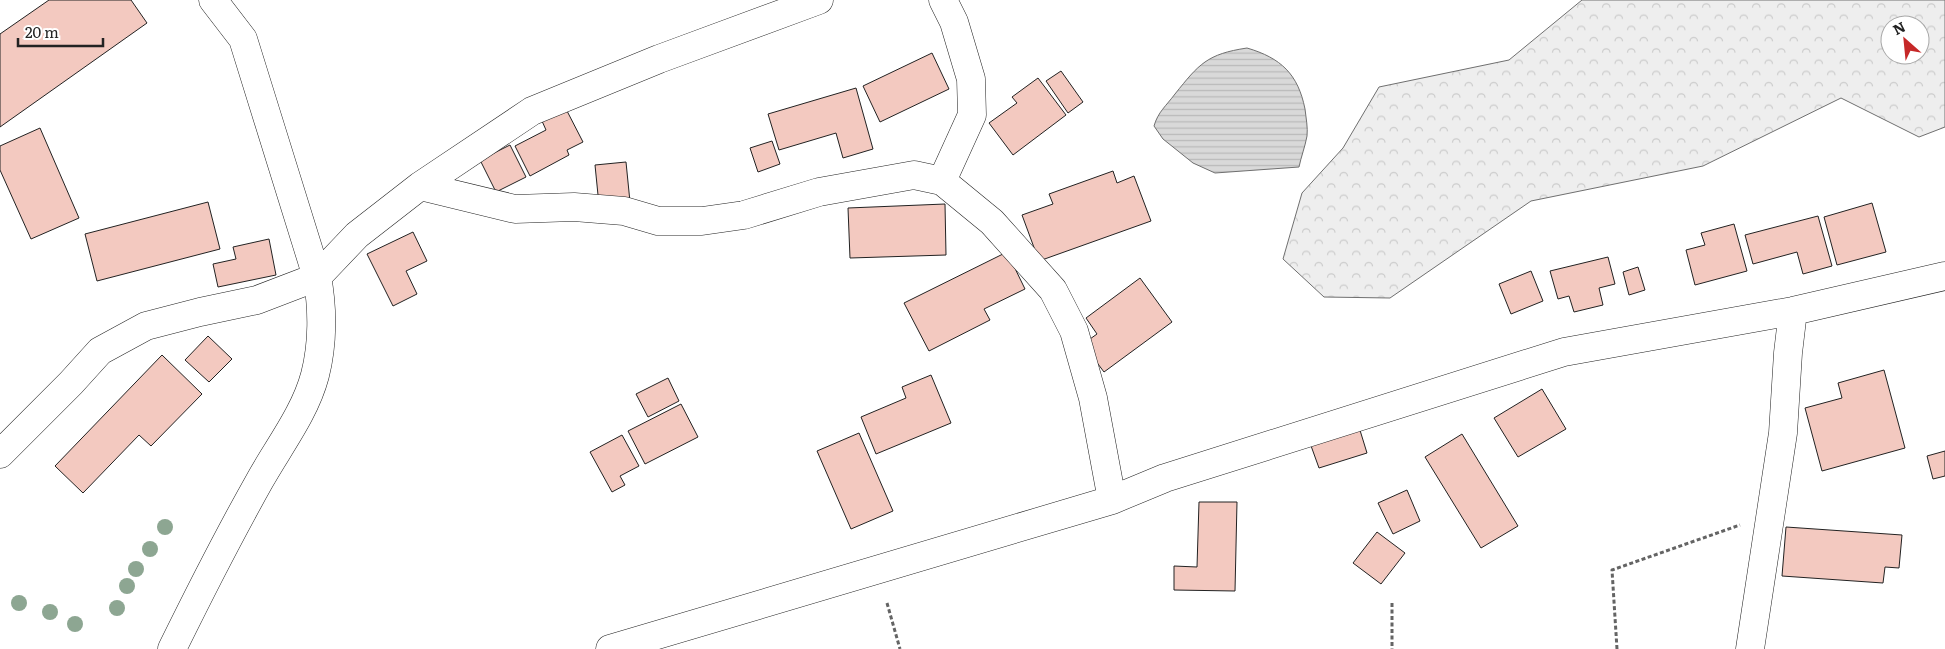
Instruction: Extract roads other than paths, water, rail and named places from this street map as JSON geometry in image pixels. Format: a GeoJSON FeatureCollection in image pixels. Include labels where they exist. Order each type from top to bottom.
{"type":"FeatureCollection","features":[{"type":"Feature","properties":{"kind":"street"},"geometry":{"type":"LineString","coordinates":[[172,649],[220,552],[304,405],[315,375],[320,344],[321,298],[317,277],[243,39],[213,0]]}},
{"type":"Feature","properties":{"kind":"street"},"geometry":{"type":"LineString","coordinates":[[0,454],[100,351],[146,326],[257,300],[317,277],[357,235],[420,186],[532,112],[659,59],[819,0]]}},
{"type":"Feature","properties":{"kind":"street"},"geometry":{"type":"LineString","coordinates":[[942,181],[972,115],[971,79],[954,22],[943,0]]}},
{"type":"Feature","properties":{"kind":"street"},"geometry":{"type":"LineString","coordinates":[[420,186],[515,209],[574,206],[624,211],[658,221],[702,221],[744,215],[819,192],[914,175],[942,181],[992,222],[1053,290],[1074,331],[1093,398],[1112,500]]}},
{"type":"Feature","properties":{"kind":"street"},"geometry":{"type":"LineString","coordinates":[[610,649],[1112,500],[1165,478],[1564,352],[1792,312],[1945,276]]}},
{"type":"Feature","properties":{"kind":"street"},"geometry":{"type":"LineString","coordinates":[[1750,649],[1783,433],[1792,312]]}}]}
